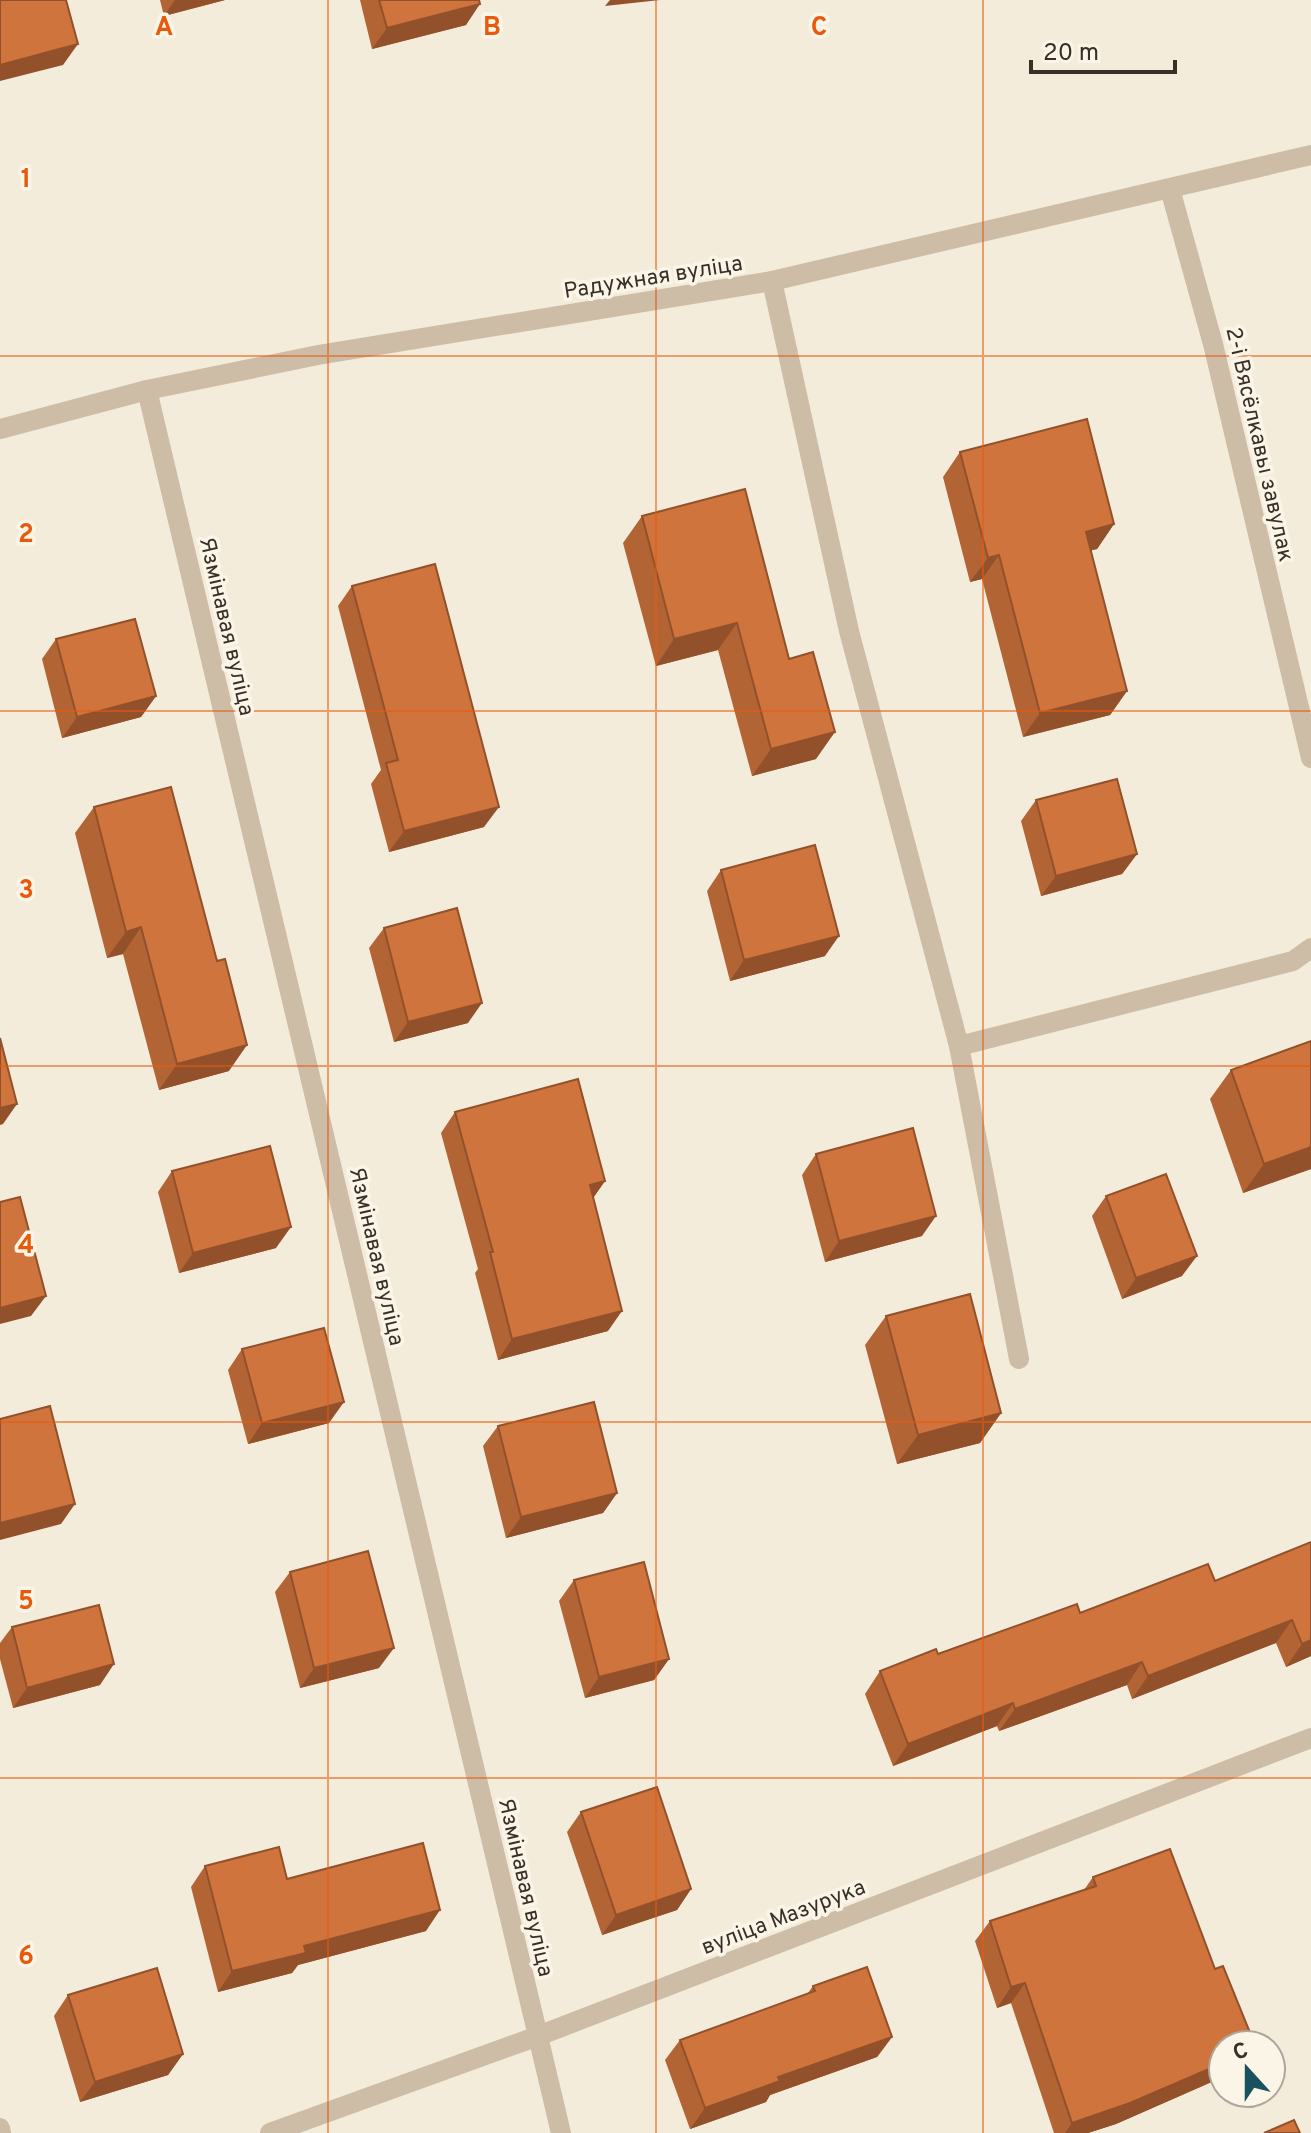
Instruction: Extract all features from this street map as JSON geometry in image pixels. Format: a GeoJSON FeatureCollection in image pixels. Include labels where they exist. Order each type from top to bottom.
{"type":"FeatureCollection","features":[{"type":"Feature","properties":{"kind":"street","name":"Радужная вуліца"},"geometry":{"type":"LineString","coordinates":[[0,429],[147,390],[318,355],[772,281],[1311,155]]}},
{"type":"Feature","properties":{"kind":"street","name":"2-і Вясёлкавы завулак"},"geometry":{"type":"LineString","coordinates":[[1170,189],[1213,344],[1311,758]]}},
{"type":"Feature","properties":{"kind":"street"},"geometry":{"type":"LineString","coordinates":[[772,281],[849,631],[959,1046],[1019,1359]]}},
{"type":"Feature","properties":{"kind":"street","name":"Язмінавая вуліца"},"geometry":{"type":"LineString","coordinates":[[147,390],[561,2133]]}},
{"type":"Feature","properties":{"kind":"street"},"geometry":{"type":"LineString","coordinates":[[959,1046],[1293,961],[1311,948]]}},
{"type":"Feature","properties":{"kind":"street","name":"вуліца Мазурука"},"geometry":{"type":"LineString","coordinates":[[270,2133],[538,2036],[1311,1738]]}},
{"type":"Feature","properties":{"kind":"building"},"geometry":{"type":"Polygon","coordinates":[[[0,0],[66,0],[78,44],[0,65],[0,0]]]}},
{"type":"Feature","properties":{"kind":"building"},"geometry":{"type":"Polygon","coordinates":[[[379,0],[479,0],[480,4],[387,28],[379,0]]]}},
{"type":"Feature","properties":{"kind":"building"},"geometry":{"type":"Polygon","coordinates":[[[1087,419],[1114,524],[1086,532],[1127,691],[1040,713],[999,555],[988,558],[960,452],[1087,419]]]}},
{"type":"Feature","properties":{"kind":"building"},"geometry":{"type":"Polygon","coordinates":[[[745,489],[789,659],[813,652],[835,732],[771,749],[737,623],[674,639],[642,516],[745,489]]]}},
{"type":"Feature","properties":{"kind":"building"},"geometry":{"type":"Polygon","coordinates":[[[435,564],[499,807],[404,831],[386,763],[398,760],[352,586],[435,564]]]}},
{"type":"Feature","properties":{"kind":"building"},"geometry":{"type":"Polygon","coordinates":[[[135,619],[156,696],[77,717],[56,639],[135,619]]]}},
{"type":"Feature","properties":{"kind":"building"},"geometry":{"type":"Polygon","coordinates":[[[1117,779],[1137,854],[1056,876],[1036,800],[1117,779]]]}},
{"type":"Feature","properties":{"kind":"building"},"geometry":{"type":"Polygon","coordinates":[[[171,787],[217,961],[225,959],[247,1045],[177,1064],[141,927],[126,932],[94,807],[171,787]]]}},
{"type":"Feature","properties":{"kind":"building"},"geometry":{"type":"Polygon","coordinates":[[[815,845],[839,936],[744,960],[721,870],[815,845]]]}},
{"type":"Feature","properties":{"kind":"building"},"geometry":{"type":"Polygon","coordinates":[[[457,908],[482,1003],[408,1022],[384,928],[457,908]]]}},
{"type":"Feature","properties":{"kind":"building"},"geometry":{"type":"Polygon","coordinates":[[[0,1038],[17,1104],[0,1108],[0,1038]]]}},
{"type":"Feature","properties":{"kind":"building"},"geometry":{"type":"Polygon","coordinates":[[[1311,1041],[1311,1147],[1264,1164],[1231,1070],[1311,1041]]]}},
{"type":"Feature","properties":{"kind":"building"},"geometry":{"type":"Polygon","coordinates":[[[578,1079],[605,1181],[590,1185],[622,1311],[512,1339],[490,1252],[493,1252],[455,1112],[578,1079]]]}},
{"type":"Feature","properties":{"kind":"building"},"geometry":{"type":"Polygon","coordinates":[[[913,1128],[936,1216],[839,1241],[816,1154],[913,1128]]]}},
{"type":"Feature","properties":{"kind":"building"},"geometry":{"type":"Polygon","coordinates":[[[270,1146],[291,1227],[193,1253],[172,1171],[270,1146]]]}},
{"type":"Feature","properties":{"kind":"building"},"geometry":{"type":"Polygon","coordinates":[[[1166,1174],[1197,1256],[1136,1278],[1106,1196],[1166,1174]]]}},
{"type":"Feature","properties":{"kind":"building"},"geometry":{"type":"Polygon","coordinates":[[[20,1197],[46,1296],[0,1308],[0,1202],[20,1197]]]}},
{"type":"Feature","properties":{"kind":"building"},"geometry":{"type":"Polygon","coordinates":[[[970,1294],[1001,1413],[918,1435],[886,1316],[970,1294]]]}},
{"type":"Feature","properties":{"kind":"building"},"geometry":{"type":"Polygon","coordinates":[[[324,1328],[344,1402],[262,1423],[242,1349],[324,1328]]]}},
{"type":"Feature","properties":{"kind":"building"},"geometry":{"type":"Polygon","coordinates":[[[594,1402],[617,1493],[521,1517],[498,1426],[594,1402]]]}},
{"type":"Feature","properties":{"kind":"building"},"geometry":{"type":"Polygon","coordinates":[[[50,1406],[75,1504],[0,1523],[0,1419],[50,1406]]]}},
{"type":"Feature","properties":{"kind":"building"},"geometry":{"type":"Polygon","coordinates":[[[1311,1542],[1311,1640],[1302,1644],[1292,1620],[1148,1676],[1142,1662],[1015,1709],[1013,1703],[908,1744],[880,1671],[936,1649],[938,1654],[1077,1604],[1080,1613],[1208,1564],[1215,1581],[1311,1542]]]}},
{"type":"Feature","properties":{"kind":"building"},"geometry":{"type":"Polygon","coordinates":[[[368,1551],[394,1648],[314,1668],[290,1572],[368,1551]]]}},
{"type":"Feature","properties":{"kind":"building"},"geometry":{"type":"Polygon","coordinates":[[[644,1562],[669,1659],[599,1677],[574,1580],[644,1562]]]}},
{"type":"Feature","properties":{"kind":"building"},"geometry":{"type":"Polygon","coordinates":[[[99,1605],[114,1664],[27,1688],[12,1627],[99,1605]]]}},
{"type":"Feature","properties":{"kind":"building"},"geometry":{"type":"Polygon","coordinates":[[[657,1787],[691,1889],[616,1915],[581,1812],[657,1787]]]}},
{"type":"Feature","properties":{"kind":"building"},"geometry":{"type":"Polygon","coordinates":[[[423,1843],[440,1910],[304,1946],[306,1953],[232,1971],[205,1866],[279,1847],[287,1879],[423,1843]]]}},
{"type":"Feature","properties":{"kind":"building"},"geometry":{"type":"Polygon","coordinates":[[[1170,1849],[1215,1969],[1223,1966],[1249,2029],[1207,2029],[1207,2070],[1130,2103],[1072,2123],[1025,1983],[1011,1987],[990,1921],[1096,1886],[1093,1877],[1170,1849]]]}},
{"type":"Feature","properties":{"kind":"building"},"geometry":{"type":"Polygon","coordinates":[[[867,1967],[892,2037],[778,2077],[780,2081],[705,2108],[680,2040],[815,1991],[813,1986],[867,1967]]]}},
{"type":"Feature","properties":{"kind":"building"},"geometry":{"type":"Polygon","coordinates":[[[157,1968],[183,2054],[95,2082],[68,1995],[157,1968]]]}},
{"type":"Feature","properties":{"kind":"building"},"geometry":{"type":"Polygon","coordinates":[[[1294,2120],[1300,2133],[1264,2133],[1294,2120]]]}}]}
